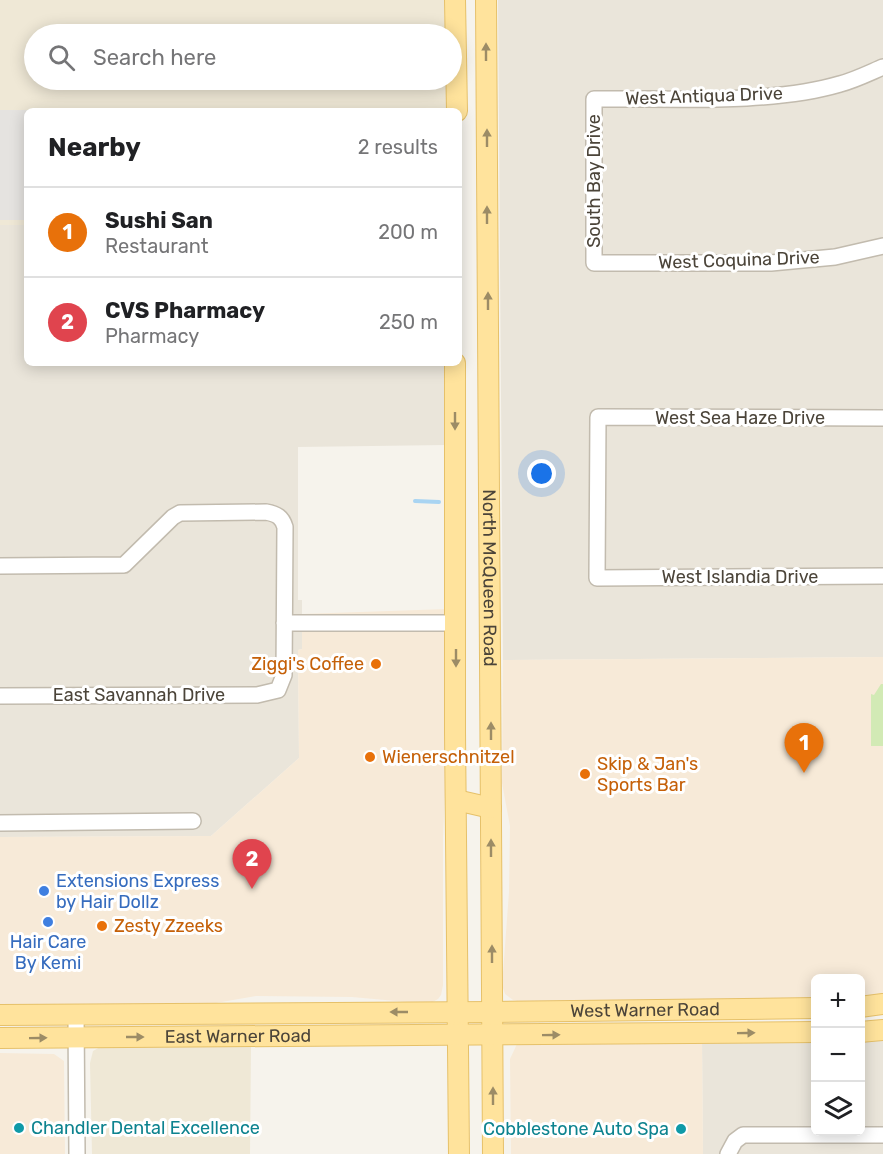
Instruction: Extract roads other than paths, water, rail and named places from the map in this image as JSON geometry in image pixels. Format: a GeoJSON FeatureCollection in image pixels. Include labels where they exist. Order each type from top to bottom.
{"type":"FeatureCollection","features":[{"type":"Feature","properties":{"kind":"main road"},"geometry":{"type":"LineString","coordinates":[[455,0],[455,24]]}},
{"type":"Feature","properties":{"kind":"main road","name":"North McQueen Road"},"geometry":{"type":"LineString","coordinates":[[459,1154],[475,1035],[491,808],[486,0]]}},
{"type":"Feature","properties":{"kind":"main road"},"geometry":{"type":"LineString","coordinates":[[457,90],[457,108]]}},
{"type":"Feature","properties":{"kind":"main road","name":"North McQueen Road"},"geometry":{"type":"LineString","coordinates":[[455,366],[456,800],[475,1012],[475,1035],[494,1154]]}},
{"type":"Feature","properties":{"kind":"main road"},"geometry":{"type":"LineString","coordinates":[[456,623],[490,622]]}},
{"type":"Feature","properties":{"kind":"main road"},"geometry":{"type":"LineString","coordinates":[[456,800],[491,808]]}},
{"type":"Feature","properties":{"kind":"main road"},"geometry":{"type":"LineString","coordinates":[[865,1006],[883,1004]]}},
{"type":"Feature","properties":{"kind":"main road","name":"West Warner Road"},"geometry":{"type":"LineString","coordinates":[[475,1012],[811,1008]]}},
{"type":"Feature","properties":{"kind":"main road","name":"East Warner Road"},"geometry":{"type":"LineString","coordinates":[[0,1015],[475,1012]]}},
{"type":"Feature","properties":{"kind":"main road"},"geometry":{"type":"LineString","coordinates":[[865,1032],[883,1030]]}},
{"type":"Feature","properties":{"kind":"main road","name":"West Warner Road"},"geometry":{"type":"LineString","coordinates":[[475,1035],[811,1032]]}},
{"type":"Feature","properties":{"kind":"main road","name":"East Warner Road"},"geometry":{"type":"LineString","coordinates":[[0,1038],[475,1035]]}},
{"type":"Feature","properties":{"kind":"street","name":"West Antiqua Drive"},"geometry":{"type":"LineString","coordinates":[[594,99],[734,98],[789,94],[841,84],[883,67]]}},
{"type":"Feature","properties":{"kind":"street","name":"South Bay Drive"},"geometry":{"type":"LineString","coordinates":[[594,99],[594,263]]}},
{"type":"Feature","properties":{"kind":"street","name":"West Coquina Drive"},"geometry":{"type":"LineString","coordinates":[[594,263],[771,263],[835,257],[883,246]]}},
{"type":"Feature","properties":{"kind":"street","name":"West Sea Haze Drive"},"geometry":{"type":"LineString","coordinates":[[597,578],[598,417],[883,418]]}},
{"type":"Feature","properties":{"kind":"street"},"geometry":{"type":"LineString","coordinates":[[0,566],[124,565],[173,518],[189,512],[266,512],[275,514],[283,520],[285,527],[284,623],[456,623]]}},
{"type":"Feature","properties":{"kind":"street","name":"West Islandia Drive"},"geometry":{"type":"LineString","coordinates":[[597,578],[883,576]]}},
{"type":"Feature","properties":{"kind":"street","name":"East Savannah Drive"},"geometry":{"type":"LineString","coordinates":[[0,696],[257,695],[278,690],[284,675],[284,623]]}},
{"type":"Feature","properties":{"kind":"street"},"geometry":{"type":"LineString","coordinates":[[0,823],[193,821]]}},
{"type":"Feature","properties":{"kind":"street"},"geometry":{"type":"LineString","coordinates":[[73,822],[73,838]]}},
{"type":"Feature","properties":{"kind":"street"},"geometry":{"type":"LineString","coordinates":[[76,1014],[77,1154]]}},
{"type":"Feature","properties":{"kind":"street"},"geometry":{"type":"LineString","coordinates":[[731,1147],[743,1135],[883,1135]]}},
{"type":"Feature","properties":{"kind":"waterway"},"geometry":{"type":"LineString","coordinates":[[415,501],[439,502]]}},
{"type":"Feature","properties":{"kind":"place","name":"Ziggi's Coffee"},"geometry":{"type":"Point","coordinates":[376,664]}},
{"type":"Feature","properties":{"kind":"place","name":"Wienerschnitzel"},"geometry":{"type":"Point","coordinates":[370,757]}},
{"type":"Feature","properties":{"kind":"place","name":"Sushi San"},"geometry":{"type":"Point","coordinates":[804,773]}},
{"type":"Feature","properties":{"kind":"place","name":"Skip & Jan's Sports Bar"},"geometry":{"type":"Point","coordinates":[585,774]}},
{"type":"Feature","properties":{"kind":"place","name":"CVS Pharmacy"},"geometry":{"type":"Point","coordinates":[252,889]}},
{"type":"Feature","properties":{"kind":"place","name":"Extensions Express by Hair Dollz"},"geometry":{"type":"Point","coordinates":[44,891]}},
{"type":"Feature","properties":{"kind":"place","name":"Hair Care By Kemi"},"geometry":{"type":"Point","coordinates":[48,922]}},
{"type":"Feature","properties":{"kind":"place","name":"Zesty Zzeeks"},"geometry":{"type":"Point","coordinates":[102,926]}},
{"type":"Feature","properties":{"kind":"place","name":"Chandler Dental Excellence"},"geometry":{"type":"Point","coordinates":[19,1128]}},
{"type":"Feature","properties":{"kind":"place","name":"Cobblestone Auto Spa"},"geometry":{"type":"Point","coordinates":[681,1129]}}]}
